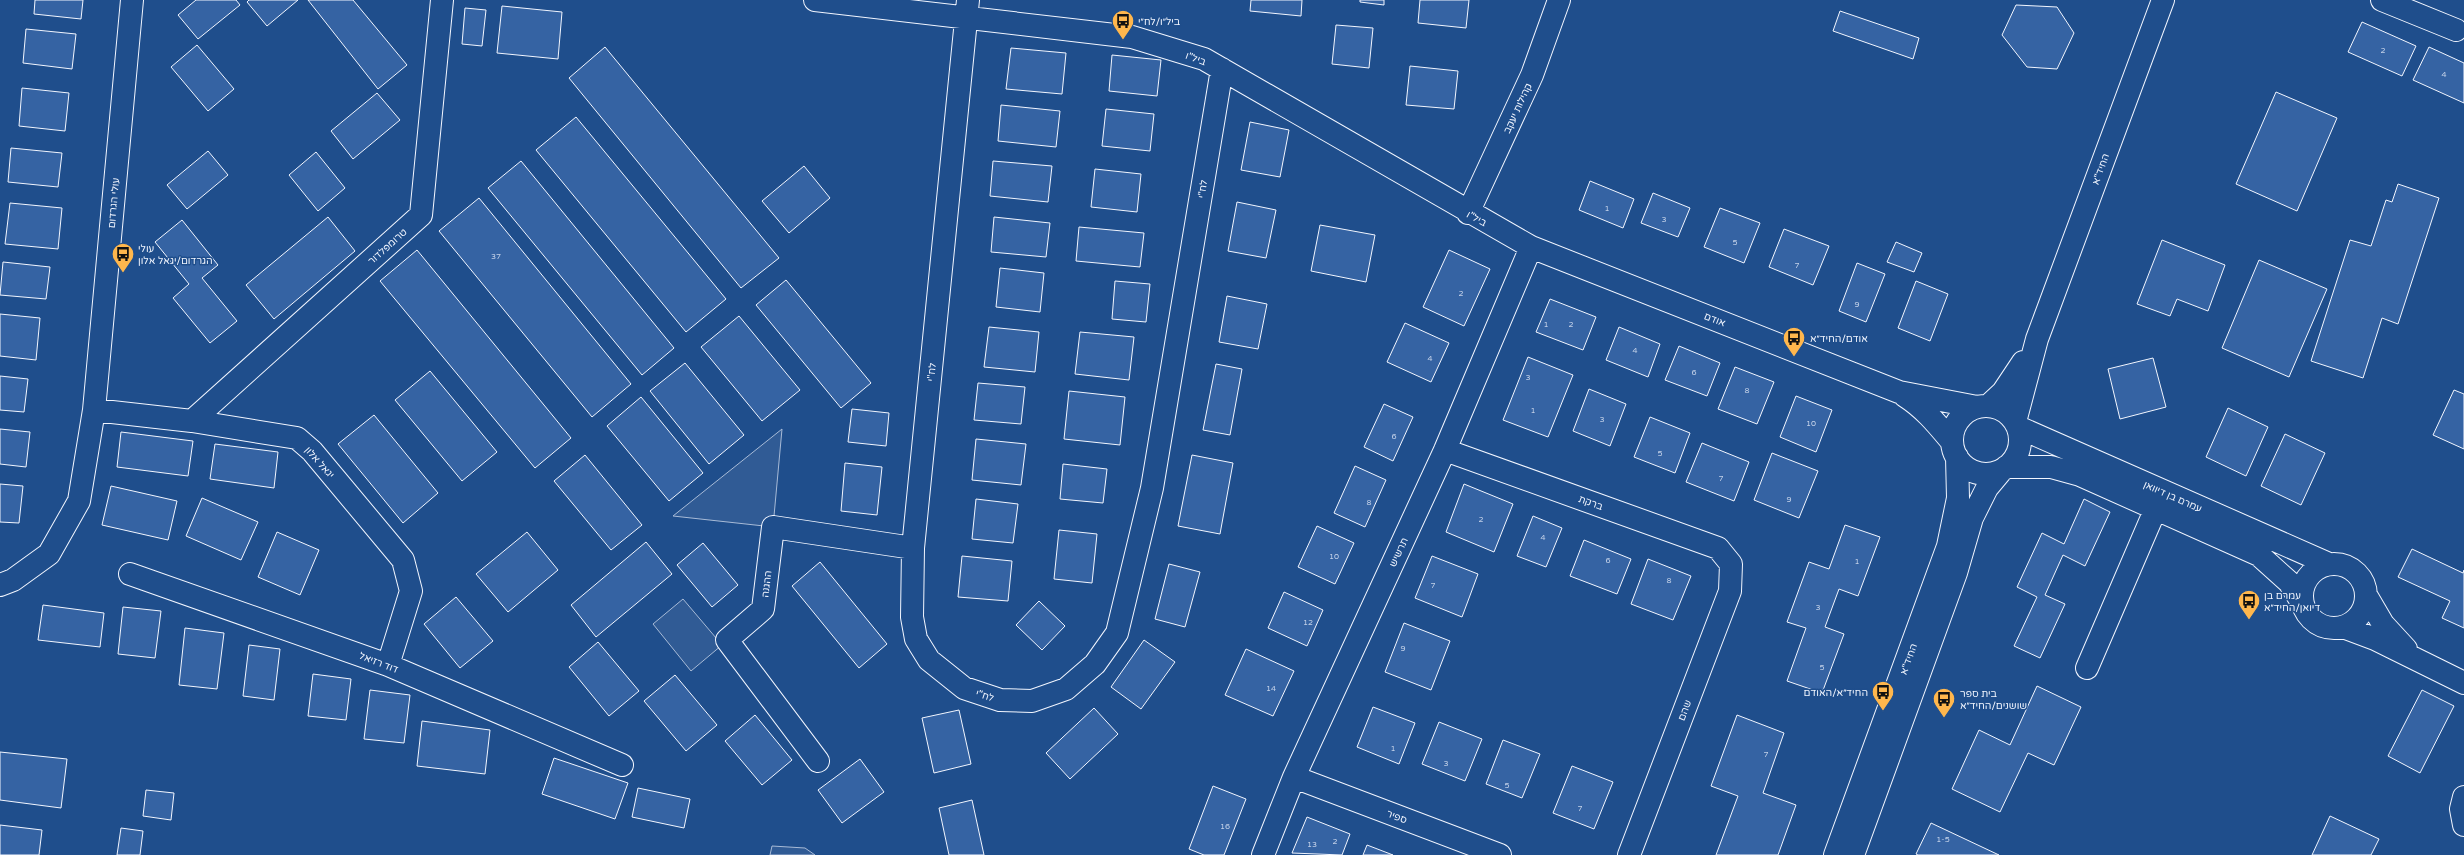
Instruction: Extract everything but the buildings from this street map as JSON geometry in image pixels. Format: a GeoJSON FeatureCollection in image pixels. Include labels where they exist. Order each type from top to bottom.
{"type":"FeatureCollection","features":[{"type":"Feature","properties":{"kind":"street","name":"עולי הגרדום"},"geometry":{"type":"LineString","coordinates":[[0,585],[13,580],[49,554],[79,501],[94,410],[132,0]]}},
{"type":"Feature","properties":{"kind":"street","name":"טרומפלדור"},"geometry":{"type":"LineString","coordinates":[[192,421],[421,215],[442,0]]}},
{"type":"Feature","properties":{"kind":"street","name":"ביל\"ו"},"geometry":{"type":"LineString","coordinates":[[816,0],[967,9],[1132,37],[1204,60],[1222,69],[1468,213],[1531,247]]}},
{"type":"Feature","properties":{"kind":"street","name":"קהילות יעקב"},"geometry":{"type":"LineString","coordinates":[[1468,213],[1532,75],[1559,0]]}},
{"type":"Feature","properties":{"kind":"street","name":"החיד\"א"},"geometry":{"type":"LineString","coordinates":[[2016,425],[2037,339],[2163,0]]}},
{"type":"Feature","properties":{"kind":"street"},"geometry":{"type":"LineString","coordinates":[[2382,0],[2456,30]]}},
{"type":"Feature","properties":{"kind":"street","name":"לח\"י"},"geometry":{"type":"LineString","coordinates":[[967,9],[914,548],[912,617],[916,639],[929,660],[964,688],[1000,700],[1032,701],[1066,689],[1095,664],[1117,633],[1152,488],[1222,69]]}},
{"type":"Feature","properties":{"kind":"street","name":"אודם"},"geometry":{"type":"LineString","coordinates":[[1531,247],[1899,392],[1918,404],[1954,450]]}},
{"type":"Feature","properties":{"kind":"street","name":"תרשיש"},"geometry":{"type":"LineString","coordinates":[[1263,855],[1294,777],[1445,450],[1531,247]]}},
{"type":"Feature","properties":{"kind":"street","name":"החיד\"א"},"geometry":{"type":"LineString","coordinates":[[1982,406],[2016,375],[2037,339]]}},
{"type":"Feature","properties":{"kind":"street","name":"אודם"},"geometry":{"type":"LineString","coordinates":[[1899,392],[1982,406]]}},
{"type":"Feature","properties":{"kind":"street"},"geometry":{"type":"LineString","coordinates":[[1982,406],[1999,408],[2016,425],[2020,436],[2018,449],[2013,461],[2004,468],[1987,474],[1972,471],[1954,450],[1952,433],[1961,417],[1982,406]]}},
{"type":"Feature","properties":{"kind":"street","name":"יגאל אלון"},"geometry":{"type":"LineString","coordinates":[[94,410],[192,421],[297,438],[312,451],[403,560],[411,591],[388,665]]}},
{"type":"Feature","properties":{"kind":"street","name":"עמרם בן דיוואן"},"geometry":{"type":"LineString","coordinates":[[2016,425],[2329,564]]}},
{"type":"Feature","properties":{"kind":"street","name":"ברקת"},"geometry":{"type":"LineString","coordinates":[[1445,450],[1718,548],[1731,564]]}},
{"type":"Feature","properties":{"kind":"street","name":"החיד\"א"},"geometry":{"type":"LineString","coordinates":[[1835,855],[1946,552],[1958,498],[1954,450]]}},
{"type":"Feature","properties":{"kind":"street","name":"עמרם בן דיוואן"},"geometry":{"type":"LineString","coordinates":[[2004,468],[2051,467],[2080,475],[2156,508],[2259,555],[2289,582],[2303,604]]}},
{"type":"Feature","properties":{"kind":"street","name":"החיד\"א"},"geometry":{"type":"LineString","coordinates":[[1853,855],[1956,573],[1972,518],[1987,488],[2004,468]]}},
{"type":"Feature","properties":{"kind":"street","name":"עמרם בן דיוואן"},"geometry":{"type":"LineString","coordinates":[[2087,668],[2156,508]]}},
{"type":"Feature","properties":{"kind":"street","name":"ההגנה"},"geometry":{"type":"LineString","coordinates":[[818,761],[727,640],[763,609],[773,527],[914,548]]}},
{"type":"Feature","properties":{"kind":"street","name":"שהם"},"geometry":{"type":"LineString","coordinates":[[1629,855],[1730,591],[1731,564]]}},
{"type":"Feature","properties":{"kind":"street"},"geometry":{"type":"LineString","coordinates":[[2343,627],[2359,616],[2365,606],[2366,595],[2364,584],[2359,575],[2345,566],[2329,564],[2318,568],[2310,575],[2304,584],[2303,604],[2314,621],[2332,628],[2343,627],[2375,639],[2464,683]]}},
{"type":"Feature","properties":{"kind":"street","name":"דוד רזיאל"},"geometry":{"type":"LineString","coordinates":[[130,574],[388,665],[622,765]]}},
{"type":"Feature","properties":{"kind":"street"},"geometry":{"type":"LineString","coordinates":[[2366,595],[2383,624],[2398,642],[2417,659]]}},
{"type":"Feature","properties":{"kind":"street","name":"ספיר"},"geometry":{"type":"LineString","coordinates":[[1294,777],[1500,855]]}},
{"type":"Feature","properties":{"kind":"street"},"geometry":{"type":"LineString","coordinates":[[2464,797],[2461,809],[2464,825]]}},
{"type":"Feature","properties":{"kind":"shaded area"},"geometry":{"type":"Polygon","coordinates":[[[782,429],[773,527],[673,516],[782,429]]]}},
{"type":"Feature","properties":{"kind":"shaded area"},"geometry":{"type":"Polygon","coordinates":[[[683,599],[722,645],[691,671],[653,624],[683,599]]]}},
{"type":"Feature","properties":{"kind":"shaded area"},"geometry":{"type":"Polygon","coordinates":[[[772,846],[805,848],[815,855],[770,855],[772,846]]]}},
{"type":"Feature","properties":{"kind":"place","name":"ביל״ו/לח״י"},"geometry":{"type":"Point","coordinates":[1123,40]}},
{"type":"Feature","properties":{"kind":"place","name":"עולי הגרדום/יגאל אלון"},"geometry":{"type":"Point","coordinates":[123,274]}},
{"type":"Feature","properties":{"kind":"place","name":"אודם/החיד״א"},"geometry":{"type":"Point","coordinates":[1794,358]}},
{"type":"Feature","properties":{"kind":"place","name":"עמרם בן דיואן/החיד״א"},"geometry":{"type":"Point","coordinates":[2249,620]}},
{"type":"Feature","properties":{"kind":"place","name":"החיד״א/האודם"},"geometry":{"type":"Point","coordinates":[1883,712]}},
{"type":"Feature","properties":{"kind":"place","name":"בית ספר שושנים/החיד״א"},"geometry":{"type":"Point","coordinates":[1944,718]}}]}
